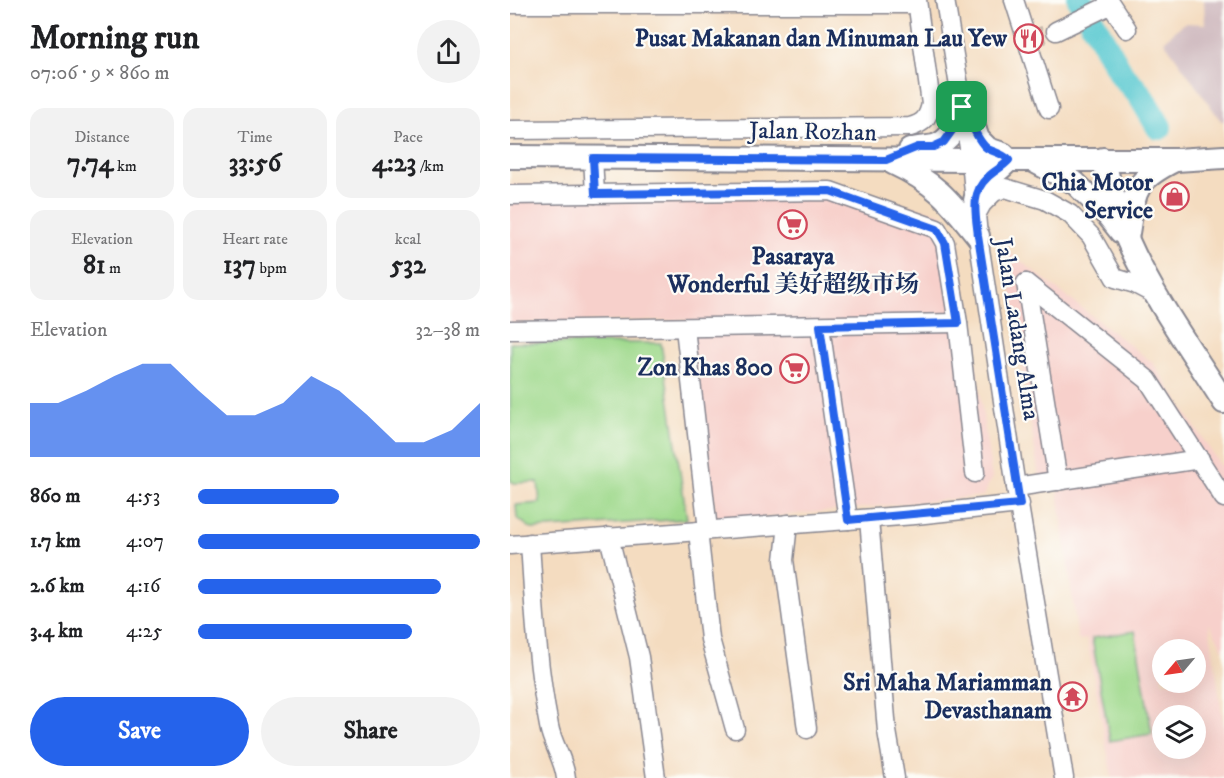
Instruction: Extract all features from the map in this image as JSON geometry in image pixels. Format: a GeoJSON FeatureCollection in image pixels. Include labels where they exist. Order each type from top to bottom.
{"type":"FeatureCollection","features":[{"type":"Feature","properties":{"kind":"main road"},"geometry":{"type":"LineString","coordinates":[[962,107],[975,128],[978,140],[988,149],[1075,183],[1106,213],[1127,240],[1156,294],[1224,402]]}},
{"type":"Feature","properties":{"kind":"main road"},"geometry":{"type":"LineString","coordinates":[[886,160],[918,147],[933,147],[944,142],[957,124],[962,107]]}},
{"type":"Feature","properties":{"kind":"main road","name":"Jalan Rozhan"},"geometry":{"type":"LineString","coordinates":[[510,157],[886,160],[1176,160],[1224,157]]}},
{"type":"Feature","properties":{"kind":"main road"},"geometry":{"type":"LineString","coordinates":[[1103,159],[1127,240]]}},
{"type":"Feature","properties":{"kind":"main road"},"geometry":{"type":"LineString","coordinates":[[886,160],[932,184],[955,207],[976,217],[987,178],[1020,160]]}},
{"type":"Feature","properties":{"kind":"main road"},"geometry":{"type":"LineString","coordinates":[[1127,240],[1133,199],[1138,189],[1153,171],[1176,160]]}},
{"type":"Feature","properties":{"kind":"street","name":"Jalan Ladang Alma"},"geometry":{"type":"LineString","coordinates":[[945,0],[971,160],[976,217],[1018,496],[1064,778]]}},
{"type":"Feature","properties":{"kind":"street"},"geometry":{"type":"LineString","coordinates":[[1014,0],[1049,109]]}},
{"type":"Feature","properties":{"kind":"street"},"geometry":{"type":"LineString","coordinates":[[510,4],[539,2],[917,2]]}},
{"type":"Feature","properties":{"kind":"street","name":"Jalan Rozhan"},"geometry":{"type":"LineString","coordinates":[[510,130],[910,127],[920,124],[926,120],[931,104],[917,2]]}},
{"type":"Feature","properties":{"kind":"street"},"geometry":{"type":"LineString","coordinates":[[1063,28],[1106,5],[1127,29]]}},
{"type":"Feature","properties":{"kind":"street"},"geometry":{"type":"LineString","coordinates":[[582,130],[595,194]]}},
{"type":"Feature","properties":{"kind":"street"},"geometry":{"type":"LineString","coordinates":[[976,217],[982,204],[994,192],[1005,188],[1045,200],[1070,214],[1091,236],[1115,278],[1156,294]]}},
{"type":"Feature","properties":{"kind":"street"},"geometry":{"type":"LineString","coordinates":[[510,195],[830,191],[937,229],[945,243],[958,323],[975,473]]}},
{"type":"Feature","properties":{"kind":"street"},"geometry":{"type":"LineString","coordinates":[[1058,481],[1026,282],[1148,380],[1224,498]]}},
{"type":"Feature","properties":{"kind":"street"},"geometry":{"type":"LineString","coordinates":[[510,330],[958,323]]}},
{"type":"Feature","properties":{"kind":"street"},"geometry":{"type":"LineString","coordinates":[[820,326],[848,520]]}},
{"type":"Feature","properties":{"kind":"street"},"geometry":{"type":"LineString","coordinates":[[685,328],[710,639],[735,729]]}},
{"type":"Feature","properties":{"kind":"street"},"geometry":{"type":"LineString","coordinates":[[510,538],[510,545],[869,519],[1018,496],[1058,481],[1200,459]]}},
{"type":"Feature","properties":{"kind":"street"},"geometry":{"type":"LineString","coordinates":[[869,519],[886,731],[895,778]]}},
{"type":"Feature","properties":{"kind":"street"},"geometry":{"type":"LineString","coordinates":[[788,524],[784,560],[807,729]]}},
{"type":"Feature","properties":{"kind":"street"},"geometry":{"type":"LineString","coordinates":[[609,537],[639,657],[656,778]]}},
{"type":"Feature","properties":{"kind":"street"},"geometry":{"type":"LineString","coordinates":[[530,543],[536,635],[549,729],[566,769],[566,778]]}},
{"type":"Feature","properties":{"kind":"shaded area"},"geometry":{"type":"Polygon","coordinates":[[[1204,0],[1224,0],[1224,121],[1221,121],[1164,41],[1184,23],[1205,24],[1204,0]]]}},
{"type":"Feature","properties":{"kind":"shaded area"},"geometry":{"type":"Polygon","coordinates":[[[510,185],[831,187],[940,213],[957,235],[992,478],[983,496],[717,522],[689,320],[510,323],[510,185]]]}},
{"type":"Feature","properties":{"kind":"shaded area"},"geometry":{"type":"Polygon","coordinates":[[[1005,249],[1153,363],[1224,471],[1224,651],[1209,623],[1224,728],[1224,778],[1112,778],[1087,639],[1078,640],[1058,491],[1118,481],[1041,491],[1005,249]]]}},
{"type":"Feature","properties":{"kind":"green space"},"geometry":{"type":"Polygon","coordinates":[[[510,343],[661,343],[687,519],[532,529],[517,518],[516,505],[540,503],[538,482],[514,483],[510,480],[510,343]]]}},
{"type":"Feature","properties":{"kind":"green space"},"geometry":{"type":"Polygon","coordinates":[[[1135,631],[1152,734],[1110,741],[1092,638],[1135,631]]]}},
{"type":"Feature","properties":{"kind":"waterway"},"geometry":{"type":"LineString","coordinates":[[1080,0],[1122,75],[1140,95],[1159,127]]}},
{"type":"Feature","properties":{"kind":"tunnel"},"geometry":{"type":"LineString","coordinates":[[1027,40],[1056,31]]}},
{"type":"Feature","properties":{"kind":"place","name":"Pusat Makanan dan Minuman Lau Yew"},"geometry":{"type":"Point","coordinates":[1028,39]}},
{"type":"Feature","properties":{"kind":"place","name":"Chia Motor Service"},"geometry":{"type":"Point","coordinates":[1174,197]}},
{"type":"Feature","properties":{"kind":"place","name":"Pasaraya Wonderful 美好超级市场"},"geometry":{"type":"Point","coordinates":[793,224]}},
{"type":"Feature","properties":{"kind":"place","name":"Zon Khas 800"},"geometry":{"type":"Point","coordinates":[794,368]}},
{"type":"Feature","properties":{"kind":"place","name":"Sri Maha Mariamman Devasthanam"},"geometry":{"type":"Point","coordinates":[1073,697]}},
{"type":"Feature","properties":{"kind":"route"},"geometry":{"type":"LineString","coordinates":[[962,107],[975,128],[978,140],[988,149],[1003,154],[1009,160],[987,178],[979,188],[975,200],[978,236],[1020,504],[848,520],[820,326],[958,323],[945,243],[937,229],[830,191],[595,194],[593,158],[886,160],[918,147],[933,147],[944,142],[957,124],[962,107]]}}]}
